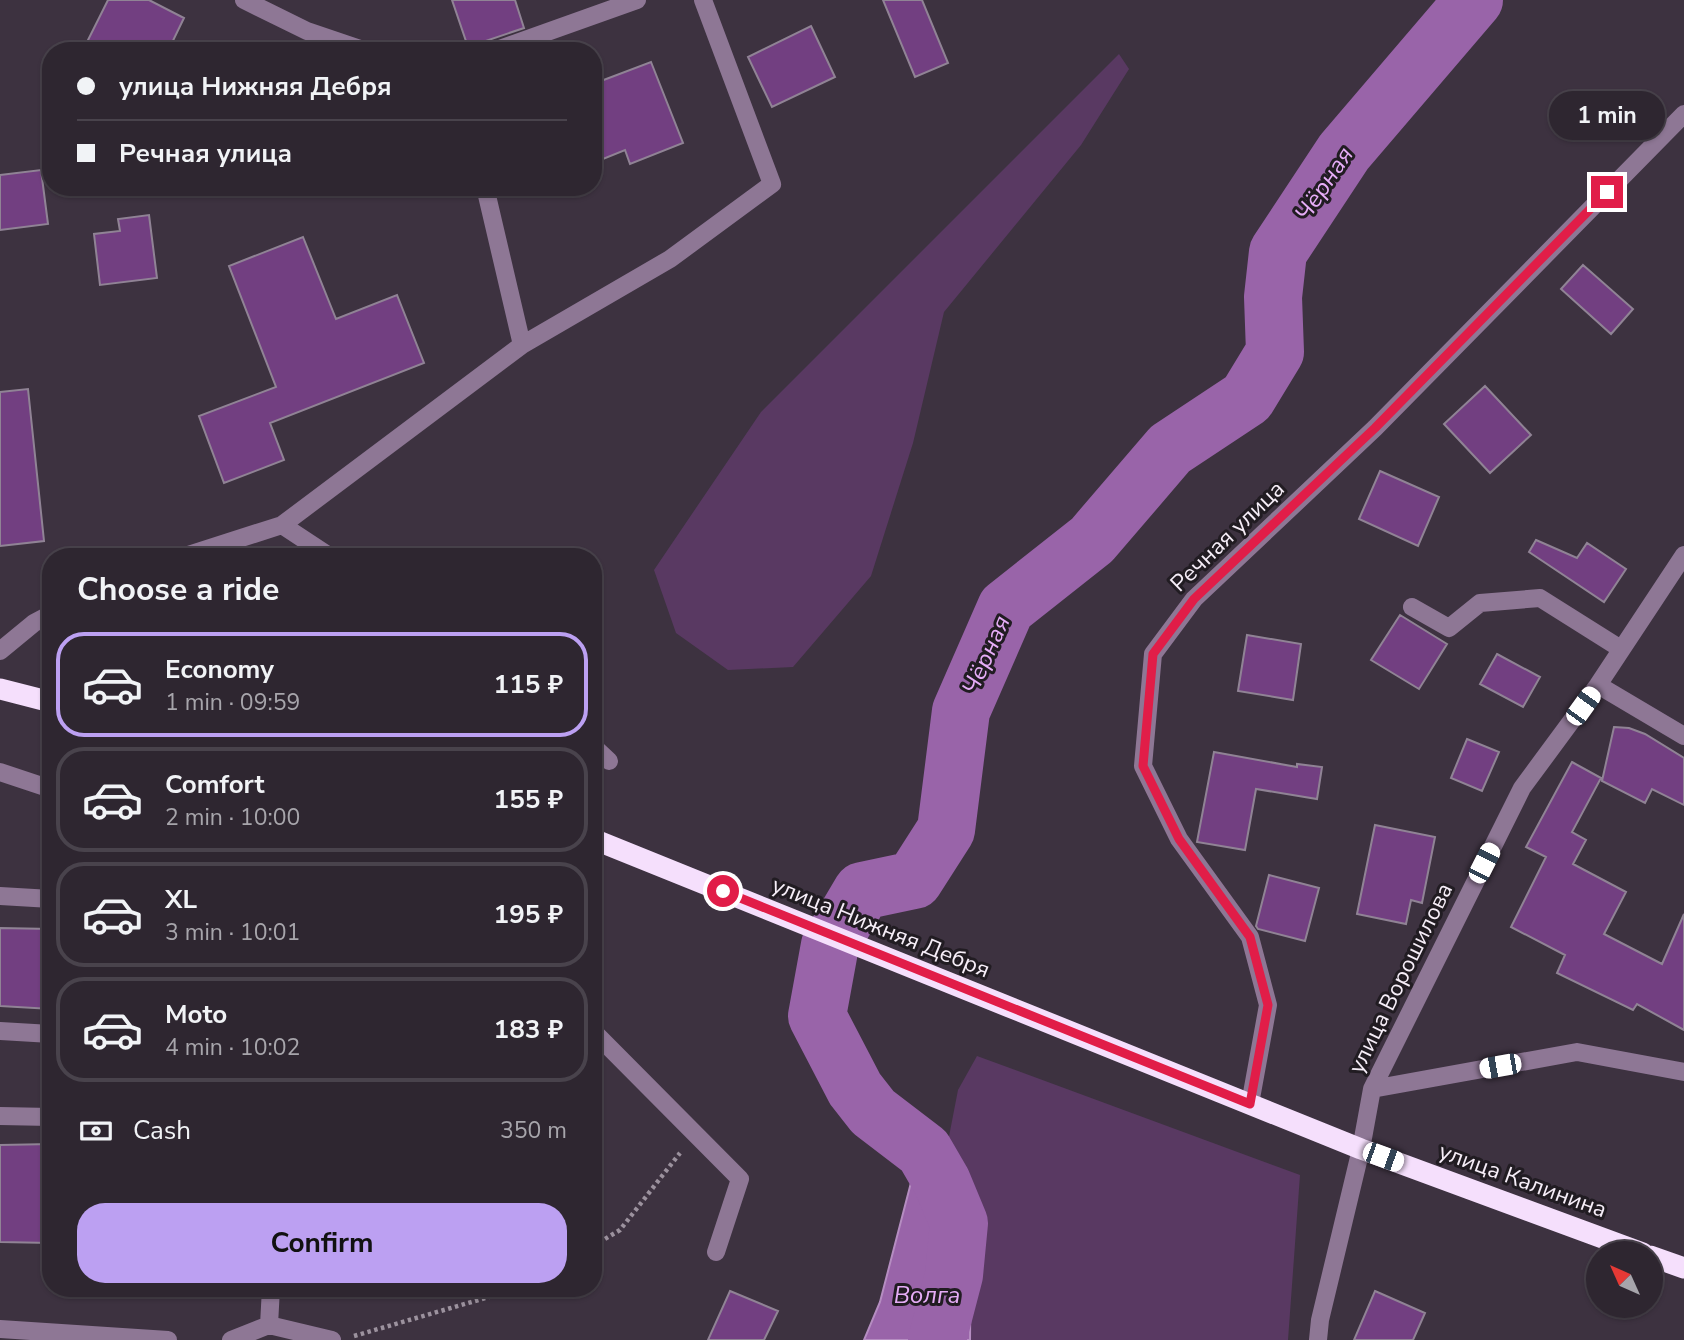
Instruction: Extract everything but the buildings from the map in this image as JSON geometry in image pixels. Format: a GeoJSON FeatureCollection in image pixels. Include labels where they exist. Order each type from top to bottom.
{"type":"FeatureCollection","features":[{"type":"Feature","properties":{"kind":"highway"},"geometry":{"type":"LineString","coordinates":[[0,689],[42,700]]}},
{"type":"Feature","properties":{"kind":"highway","name":"улица Нижняя Дебря"},"geometry":{"type":"LineString","coordinates":[[602,843],[1111,1048]]}},
{"type":"Feature","properties":{"kind":"highway","name":"улица Калинина"},"geometry":{"type":"LineString","coordinates":[[1111,1048],[1362,1149],[1611,1241]]}},
{"type":"Feature","properties":{"kind":"highway"},"geometry":{"type":"LineString","coordinates":[[1663,1261],[1684,1268]]}},
{"type":"Feature","properties":{"kind":"street"},"geometry":{"type":"LineString","coordinates":[[244,0],[307,31],[339,42]]}},
{"type":"Feature","properties":{"kind":"street"},"geometry":{"type":"LineString","coordinates":[[519,42],[637,0]]}},
{"type":"Feature","properties":{"kind":"street"},"geometry":{"type":"LineString","coordinates":[[210,548],[282,525],[522,345],[670,259],[772,184],[704,0]]}},
{"type":"Feature","properties":{"kind":"street","name":"Речная улица"},"geometry":{"type":"LineString","coordinates":[[1250,1104],[1268,1005],[1250,937],[1179,839],[1143,766],[1153,654],[1194,599],[1375,428],[1684,114]]}},
{"type":"Feature","properties":{"kind":"street"},"geometry":{"type":"LineString","coordinates":[[487,196],[522,345]]}},
{"type":"Feature","properties":{"kind":"street"},"geometry":{"type":"LineString","coordinates":[[282,525],[317,548]]}},
{"type":"Feature","properties":{"kind":"street","name":"улица Ворошилова"},"geometry":{"type":"LineString","coordinates":[[1318,1340],[1320,1320],[1362,1149],[1372,1088],[1522,788],[1598,685],[1684,555]]}},
{"type":"Feature","properties":{"kind":"street"},"geometry":{"type":"LineString","coordinates":[[1412,607],[1449,628],[1480,603],[1540,598],[1622,649]]}},
{"type":"Feature","properties":{"kind":"street"},"geometry":{"type":"LineString","coordinates":[[0,652],[42,625]]}},
{"type":"Feature","properties":{"kind":"street"},"geometry":{"type":"LineString","coordinates":[[1598,685],[1684,736]]}},
{"type":"Feature","properties":{"kind":"street"},"geometry":{"type":"LineString","coordinates":[[602,754],[609,761]]}},
{"type":"Feature","properties":{"kind":"street"},"geometry":{"type":"LineString","coordinates":[[0,772],[42,786]]}},
{"type":"Feature","properties":{"kind":"street"},"geometry":{"type":"LineString","coordinates":[[0,896],[42,898]]}},
{"type":"Feature","properties":{"kind":"street"},"geometry":{"type":"LineString","coordinates":[[0,1031],[42,1033]]}},
{"type":"Feature","properties":{"kind":"street"},"geometry":{"type":"LineString","coordinates":[[602,1040],[740,1179],[716,1252]]}},
{"type":"Feature","properties":{"kind":"street"},"geometry":{"type":"LineString","coordinates":[[1372,1088],[1577,1052],[1684,1072]]}},
{"type":"Feature","properties":{"kind":"street"},"geometry":{"type":"LineString","coordinates":[[0,1116],[42,1117]]}},
{"type":"Feature","properties":{"kind":"street"},"geometry":{"type":"LineString","coordinates":[[269,1325],[271,1297]]}},
{"type":"Feature","properties":{"kind":"street"},"geometry":{"type":"LineString","coordinates":[[231,1340],[269,1325],[332,1340]]}},
{"type":"Feature","properties":{"kind":"street"},"geometry":{"type":"LineString","coordinates":[[0,1329],[168,1340]]}},
{"type":"Feature","properties":{"kind":"path"},"geometry":{"type":"LineString","coordinates":[[602,1241],[620,1230],[694,1135]]}},
{"type":"Feature","properties":{"kind":"path"},"geometry":{"type":"LineString","coordinates":[[352,1336],[488,1297]]}},
{"type":"Feature","properties":{"kind":"shaded area"},"geometry":{"type":"Polygon","coordinates":[[[1119,54],[1129,69],[1081,145],[944,312],[913,443],[871,576],[793,667],[728,670],[676,633],[654,570],[761,412],[1119,54]]]}},
{"type":"Feature","properties":{"kind":"shaded area"},"geometry":{"type":"Polygon","coordinates":[[[977,1056],[1300,1175],[1288,1340],[970,1340],[965,1192],[946,1152],[958,1090],[977,1056]]]}},
{"type":"Feature","properties":{"kind":"water","name":"Волга"},"geometry":{"type":"Polygon","coordinates":[[[924,1151],[946,1152],[965,1192],[971,1231],[970,1340],[864,1340],[880,1302],[914,1171],[924,1151]]]}},
{"type":"Feature","properties":{"kind":"waterway","name":"Чёрная"},"geometry":{"type":"LineString","coordinates":[[937,1340],[954,1275],[959,1223],[942,1182],[924,1151],[873,1112],[855,1089],[817,1016],[830,945],[862,891],[914,880],[946,830],[961,711],[1006,608],[1092,540],[1170,449],[1247,398],[1275,352],[1273,297],[1278,252],[1344,152],[1474,0]]}},
{"type":"Feature","properties":{"kind":"route"},"geometry":{"type":"LineString","coordinates":[[723,891],[1250,1104],[1268,1005],[1250,937],[1179,839],[1143,766],[1153,654],[1194,599],[1375,428],[1607,192]]}}]}
